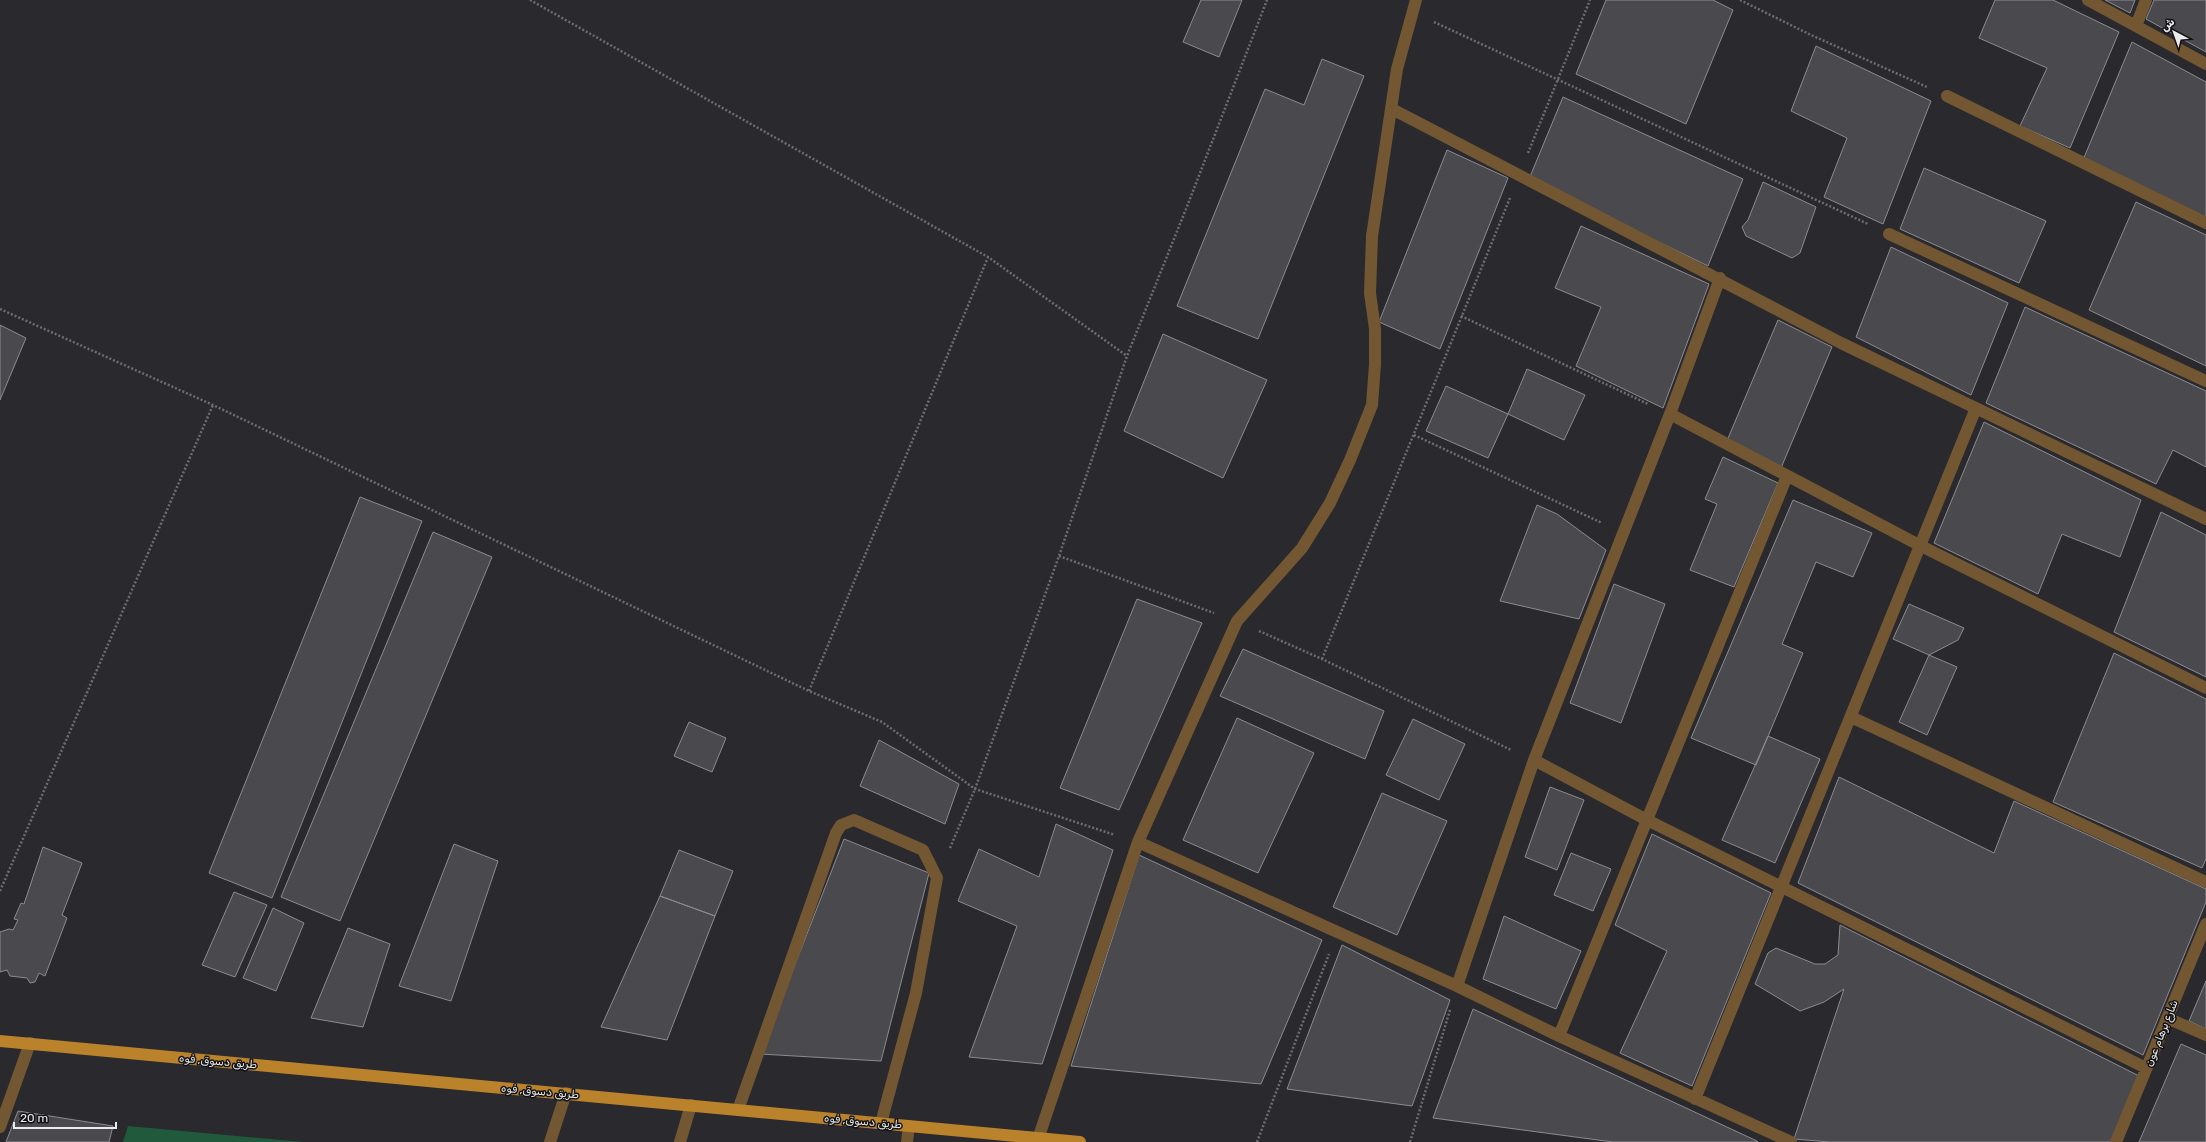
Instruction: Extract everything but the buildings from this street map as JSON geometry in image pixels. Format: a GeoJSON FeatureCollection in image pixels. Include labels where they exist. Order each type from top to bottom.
{"type":"FeatureCollection","features":[{"type":"Feature","properties":{"kind":"main road","name":"طريق دسوق, فوه"},"geometry":{"type":"LineString","coordinates":[[0,1041],[881,1123],[1037,1140],[1080,1142]]}},
{"type":"Feature","properties":{"kind":"street"},"geometry":{"type":"LineString","coordinates":[[2088,0],[2206,64]]}},
{"type":"Feature","properties":{"kind":"street"},"geometry":{"type":"LineString","coordinates":[[2136,26],[2146,0]]}},
{"type":"Feature","properties":{"kind":"street"},"geometry":{"type":"LineString","coordinates":[[1037,1140],[1138,842],[1237,621],[1306,542],[1330,503],[1350,460],[1372,405],[1375,357],[1370,293],[1372,236],[1397,68],[1414,5]]}},
{"type":"Feature","properties":{"kind":"street"},"geometry":{"type":"LineString","coordinates":[[1947,96],[2206,223]]}},
{"type":"Feature","properties":{"kind":"street"},"geometry":{"type":"LineString","coordinates":[[1392,109],[1518,177],[1720,278],[1841,343],[2206,519]]}},
{"type":"Feature","properties":{"kind":"street"},"geometry":{"type":"LineString","coordinates":[[1889,234],[2206,381]]}},
{"type":"Feature","properties":{"kind":"street"},"geometry":{"type":"LineString","coordinates":[[1457,986],[1534,760],[1670,414],[1720,278]]}},
{"type":"Feature","properties":{"kind":"street"},"geometry":{"type":"LineString","coordinates":[[1695,1099],[1976,408]]}},
{"type":"Feature","properties":{"kind":"street"},"geometry":{"type":"LineString","coordinates":[[1670,414],[1920,546],[2206,688]]}},
{"type":"Feature","properties":{"kind":"street"},"geometry":{"type":"LineString","coordinates":[[1558,1036],[1786,476]]}},
{"type":"Feature","properties":{"kind":"street"},"geometry":{"type":"LineString","coordinates":[[1851,717],[2206,882]]}},
{"type":"Feature","properties":{"kind":"street"},"geometry":{"type":"LineString","coordinates":[[1534,760],[1647,820],[2146,1068]]}},
{"type":"Feature","properties":{"kind":"street"},"geometry":{"type":"LineString","coordinates":[[738,1110],[836,833],[841,825],[854,820],[924,850],[937,878],[916,993],[881,1123]]}},
{"type":"Feature","properties":{"kind":"street"},"geometry":{"type":"LineString","coordinates":[[1138,842],[1457,986],[1558,1036],[1791,1142]]}},
{"type":"Feature","properties":{"kind":"street","name":"شارع برهام عون"},"geometry":{"type":"LineString","coordinates":[[2116,1142],[2206,924]]}},
{"type":"Feature","properties":{"kind":"street"},"geometry":{"type":"LineString","coordinates":[[2167,1018],[2206,1035]]}},
{"type":"Feature","properties":{"kind":"street"},"geometry":{"type":"LineString","coordinates":[[0,1127],[30,1043]]}},
{"type":"Feature","properties":{"kind":"street"},"geometry":{"type":"LineString","coordinates":[[550,1142],[566,1093]]}},
{"type":"Feature","properties":{"kind":"street"},"geometry":{"type":"LineString","coordinates":[[680,1142],[691,1105]]}},
{"type":"Feature","properties":{"kind":"street"},"geometry":{"type":"LineString","coordinates":[[907,1142],[909,1126]]}},
{"type":"Feature","properties":{"kind":"path"},"geometry":{"type":"LineString","coordinates":[[530,0],[988,257],[1127,356]]}},
{"type":"Feature","properties":{"kind":"path"},"geometry":{"type":"LineString","coordinates":[[937,878],[975,789],[1059,556],[1127,356],[1267,0]]}},
{"type":"Feature","properties":{"kind":"path"},"geometry":{"type":"LineString","coordinates":[[1322,659],[1590,0]]}},
{"type":"Feature","properties":{"kind":"path"},"geometry":{"type":"LineString","coordinates":[[1740,0],[1811,35],[1947,96]]}},
{"type":"Feature","properties":{"kind":"path"},"geometry":{"type":"LineString","coordinates":[[1414,5],[1557,80],[1889,234]]}},
{"type":"Feature","properties":{"kind":"path"},"geometry":{"type":"LineString","coordinates":[[809,691],[988,257]]}},
{"type":"Feature","properties":{"kind":"path"},"geometry":{"type":"LineString","coordinates":[[0,309],[212,406],[809,691],[882,722],[975,789],[1138,842]]}},
{"type":"Feature","properties":{"kind":"path"},"geometry":{"type":"LineString","coordinates":[[1461,316],[1670,414]]}},
{"type":"Feature","properties":{"kind":"path"},"geometry":{"type":"LineString","coordinates":[[0,891],[212,406]]}},
{"type":"Feature","properties":{"kind":"path"},"geometry":{"type":"LineString","coordinates":[[1414,435],[1623,533]]}},
{"type":"Feature","properties":{"kind":"path"},"geometry":{"type":"LineString","coordinates":[[1059,556],[1237,621],[1322,659],[1534,760]]}},
{"type":"Feature","properties":{"kind":"path"},"geometry":{"type":"LineString","coordinates":[[1256,1142],[1337,933]]}},
{"type":"Feature","properties":{"kind":"path"},"geometry":{"type":"LineString","coordinates":[[1410,1142],[1457,986]]}},
{"type":"Feature","properties":{"kind":"green space"},"geometry":{"type":"Polygon","coordinates":[[[128,1126],[304,1142],[123,1142],[128,1126]]]}}]}
